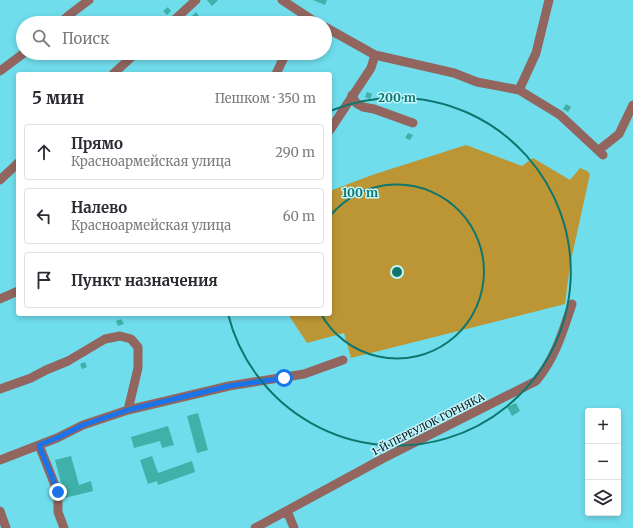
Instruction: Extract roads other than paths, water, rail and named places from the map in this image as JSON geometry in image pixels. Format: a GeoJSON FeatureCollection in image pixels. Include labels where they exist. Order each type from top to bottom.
{"type":"FeatureCollection","features":[{"type":"Feature","properties":{"kind":"street"},"geometry":{"type":"LineString","coordinates":[[69,16],[89,0]]}},
{"type":"Feature","properties":{"kind":"street"},"geometry":{"type":"LineString","coordinates":[[179,16],[196,0]]}},
{"type":"Feature","properties":{"kind":"street"},"geometry":{"type":"LineString","coordinates":[[282,0],[299,16]]}},
{"type":"Feature","properties":{"kind":"street"},"geometry":{"type":"LineString","coordinates":[[519,90],[536,53],[549,0]]}},
{"type":"Feature","properties":{"kind":"street"},"geometry":{"type":"LineString","coordinates":[[332,31],[375,55],[454,72],[477,82],[519,90],[560,115],[601,152],[619,134],[633,105]]}},
{"type":"Feature","properties":{"kind":"street"},"geometry":{"type":"LineString","coordinates":[[332,127],[371,68],[375,55]]}},
{"type":"Feature","properties":{"kind":"street"},"geometry":{"type":"LineString","coordinates":[[0,71],[16,59]]}},
{"type":"Feature","properties":{"kind":"street"},"geometry":{"type":"LineString","coordinates":[[115,72],[128,60]]}},
{"type":"Feature","properties":{"kind":"street"},"geometry":{"type":"LineString","coordinates":[[277,72],[283,60]]}},
{"type":"Feature","properties":{"kind":"street"},"geometry":{"type":"LineString","coordinates":[[352,95],[356,103],[363,107],[374,109],[413,124]]}},
{"type":"Feature","properties":{"kind":"street"},"geometry":{"type":"LineString","coordinates":[[0,180],[16,165]]}},
{"type":"Feature","properties":{"kind":"street"},"geometry":{"type":"LineString","coordinates":[[0,299],[16,292]]}},
{"type":"Feature","properties":{"kind":"street","name":"1-Й ПЕРЕУЛОК ГОРНЯКА"},"geometry":{"type":"LineString","coordinates":[[255,528],[382,459],[536,381],[544,372],[553,356],[572,304]]}},
{"type":"Feature","properties":{"kind":"street"},"geometry":{"type":"LineString","coordinates":[[0,389],[31,378],[68,361],[105,339],[120,336],[131,339],[138,347],[138,368],[128,410]]}},
{"type":"Feature","properties":{"kind":"street"},"geometry":{"type":"LineString","coordinates":[[0,460],[57,438],[83,425],[128,410],[229,386],[304,374],[343,360]]}},
{"type":"Feature","properties":{"kind":"street"},"geometry":{"type":"LineString","coordinates":[[39,445],[58,492],[58,512],[64,528]]}},
{"type":"Feature","properties":{"kind":"street"},"geometry":{"type":"LineString","coordinates":[[0,511],[6,528]]}},
{"type":"Feature","properties":{"kind":"street"},"geometry":{"type":"LineString","coordinates":[[287,511],[294,528]]}}]}
